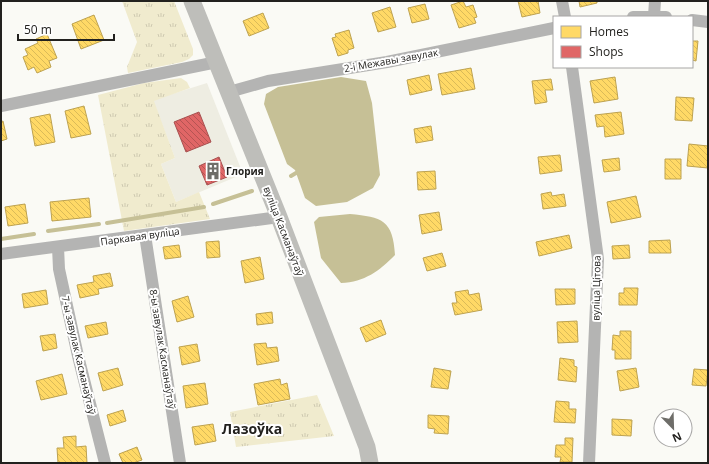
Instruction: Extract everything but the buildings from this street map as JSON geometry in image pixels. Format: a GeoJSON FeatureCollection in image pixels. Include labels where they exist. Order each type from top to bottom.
{"type":"FeatureCollection","features":[{"type":"Feature","properties":{"kind":"main road","name":"вуліца Касманаўтаў"},"geometry":{"type":"LineString","coordinates":[[192,1],[279,217],[367,447],[370,463]]}},
{"type":"Feature","properties":{"kind":"street"},"geometry":{"type":"LineString","coordinates":[[562,1],[565,16]]}},
{"type":"Feature","properties":{"kind":"street"},"geometry":{"type":"LineString","coordinates":[[656,1],[660,16]]}},
{"type":"Feature","properties":{"kind":"street"},"geometry":{"type":"LineString","coordinates":[[693,20],[708,22]]}},
{"type":"Feature","properties":{"kind":"street","name":"2-і Межавы завулак"},"geometry":{"type":"LineString","coordinates":[[229,92],[268,82],[387,62],[553,28]]}},
{"type":"Feature","properties":{"kind":"street"},"geometry":{"type":"LineString","coordinates":[[1,106],[217,62]]}},
{"type":"Feature","properties":{"kind":"street","name":"вуліца Цітова"},"geometry":{"type":"LineString","coordinates":[[572,68],[598,259],[589,463]]}},
{"type":"Feature","properties":{"kind":"street","name":"Паркавая вуліца"},"geometry":{"type":"LineString","coordinates":[[1,254],[279,217]]}},
{"type":"Feature","properties":{"kind":"street","name":"8-ы завулак Касманаўтаў"},"geometry":{"type":"LineString","coordinates":[[145,235],[180,463]]}},
{"type":"Feature","properties":{"kind":"street","name":"7-ы завулак Касманаўтаў"},"geometry":{"type":"LineString","coordinates":[[58,247],[59,269],[105,463]]}},
{"type":"Feature","properties":{"kind":"shaded area"},"geometry":{"type":"Polygon","coordinates":[[[341,77],[366,81],[372,103],[380,175],[373,188],[347,202],[316,206],[305,198],[295,170],[287,164],[264,104],[266,94],[278,87],[341,77]]]}},
{"type":"Feature","properties":{"kind":"shaded area"},"geometry":{"type":"Polygon","coordinates":[[[207,83],[243,174],[176,202],[161,164],[175,158],[153,100],[207,83]]]}},
{"type":"Feature","properties":{"kind":"shaded area"},"geometry":{"type":"Polygon","coordinates":[[[350,214],[370,217],[384,222],[392,234],[395,255],[371,275],[350,282],[341,283],[321,258],[314,222],[319,217],[350,214]]]}},
{"type":"Feature","properties":{"kind":"green space"},"geometry":{"type":"Polygon","coordinates":[[[122,1],[174,1],[193,49],[193,55],[189,59],[182,62],[128,73],[127,67],[137,42],[122,1]]]}},
{"type":"Feature","properties":{"kind":"green space"},"geometry":{"type":"Polygon","coordinates":[[[181,78],[187,82],[190,88],[154,101],[175,158],[161,164],[176,202],[199,192],[210,219],[124,231],[98,95],[144,83],[181,78]]]}},
{"type":"Feature","properties":{"kind":"green space"},"geometry":{"type":"Polygon","coordinates":[[[317,395],[334,436],[236,447],[230,412],[317,395]]]}},
{"type":"Feature","properties":{"kind":"waterway"},"geometry":{"type":"LineString","coordinates":[[291,176],[296,173]]}},
{"type":"Feature","properties":{"kind":"waterway"},"geometry":{"type":"LineString","coordinates":[[213,204],[252,191]]}},
{"type":"Feature","properties":{"kind":"waterway"},"geometry":{"type":"LineString","coordinates":[[107,223],[204,207]]}},
{"type":"Feature","properties":{"kind":"waterway"},"geometry":{"type":"LineString","coordinates":[[48,231],[99,224]]}},
{"type":"Feature","properties":{"kind":"waterway"},"geometry":{"type":"LineString","coordinates":[[1,239],[34,234]]}},
{"type":"Feature","properties":{"kind":"place","name":"Глория"},"geometry":{"type":"Point","coordinates":[213,171]}},
{"type":"Feature","properties":{"kind":"district","name":"Лазоўка"},"geometry":{"type":"Point","coordinates":[252,428]}}]}
